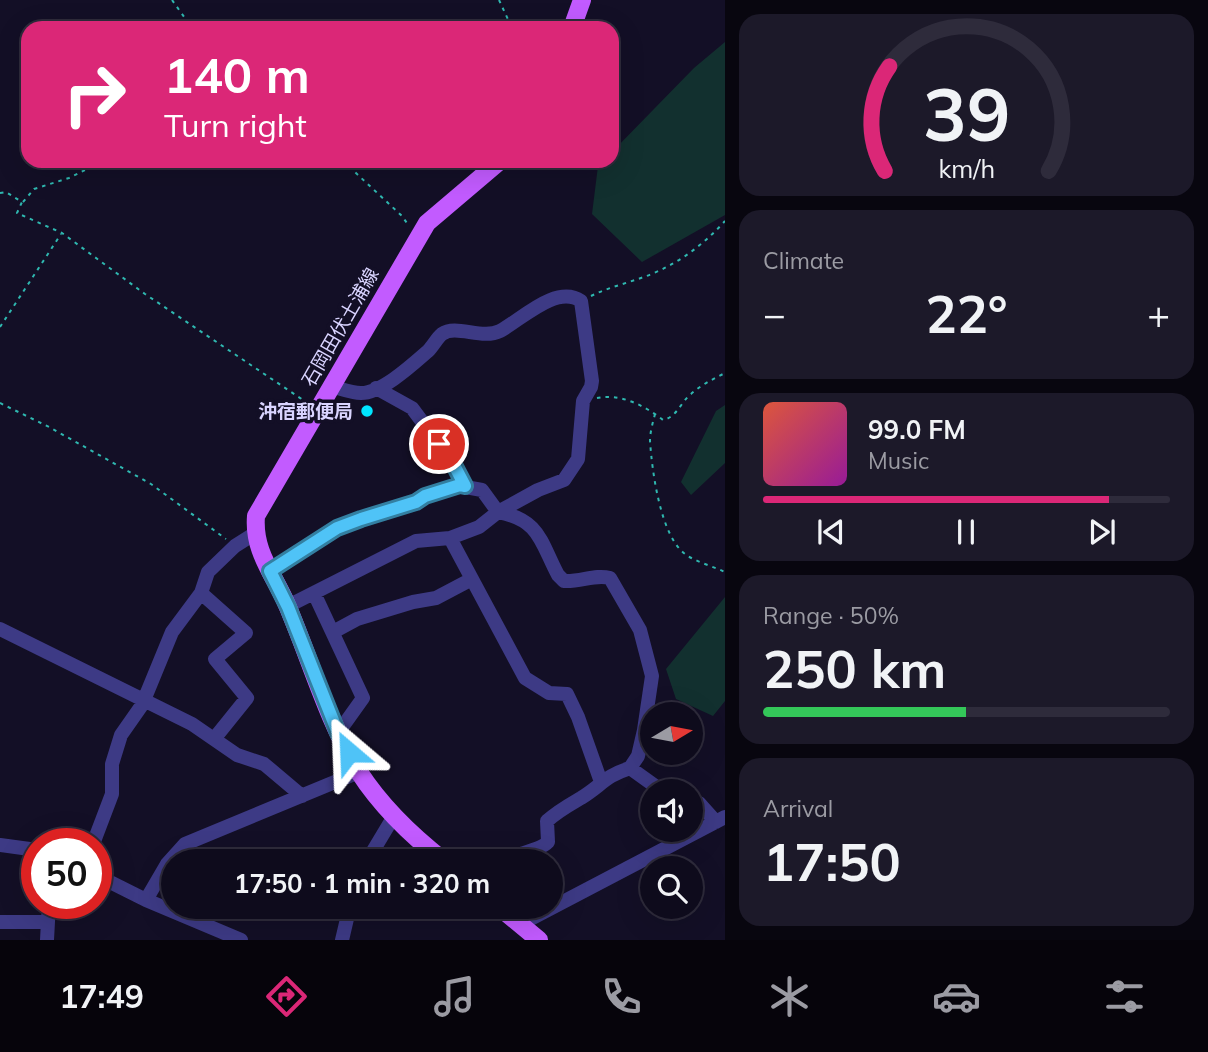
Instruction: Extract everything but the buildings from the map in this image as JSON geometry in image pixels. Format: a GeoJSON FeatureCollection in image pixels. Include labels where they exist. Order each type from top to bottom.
{"type":"FeatureCollection","features":[{"type":"Feature","properties":{"kind":"main road"},"geometry":{"type":"LineString","coordinates":[[574,21],[582,0]]}},
{"type":"Feature","properties":{"kind":"main road","name":"石岡田伏土浦線"},"geometry":{"type":"LineString","coordinates":[[254,534],[256,516],[427,223],[492,168]]}},
{"type":"Feature","properties":{"kind":"main road"},"geometry":{"type":"LineString","coordinates":[[254,534],[288,607],[338,733],[359,772],[394,816],[431,849]]}},
{"type":"Feature","properties":{"kind":"main road"},"geometry":{"type":"LineString","coordinates":[[512,919],[539,940]]}},
{"type":"Feature","properties":{"kind":"street"},"geometry":{"type":"LineString","coordinates":[[288,607],[416,541],[450,538],[479,527],[498,512],[538,490],[564,480],[579,459],[583,401],[592,381],[581,301],[570,296],[544,302],[497,332],[480,335],[455,331],[443,333],[431,348],[394,380],[363,393],[330,386]]}},
{"type":"Feature","properties":{"kind":"street"},"geometry":{"type":"LineString","coordinates":[[376,388],[412,408],[453,463],[465,486]]}},
{"type":"Feature","properties":{"kind":"street"},"geometry":{"type":"LineString","coordinates":[[270,571],[337,528],[460,485],[482,490],[498,512],[518,516],[532,525],[558,575],[564,581],[578,582],[601,576],[610,578],[640,631],[652,677],[638,756],[630,768],[610,775],[547,821],[548,842],[538,849]]}},
{"type":"Feature","properties":{"kind":"street"},"geometry":{"type":"LineString","coordinates":[[99,828],[111,794],[112,764],[121,735],[144,699],[172,632],[201,593],[208,572],[235,546],[254,534]]}},
{"type":"Feature","properties":{"kind":"street"},"geometry":{"type":"LineString","coordinates":[[450,538],[525,678],[549,693],[567,694],[601,782]]}},
{"type":"Feature","properties":{"kind":"street"},"geometry":{"type":"LineString","coordinates":[[333,632],[357,619],[436,598],[472,579]]}},
{"type":"Feature","properties":{"kind":"street"},"geometry":{"type":"LineString","coordinates":[[201,593],[246,633],[215,659],[247,698],[214,739]]}},
{"type":"Feature","properties":{"kind":"street"},"geometry":{"type":"LineString","coordinates":[[314,593],[363,698],[338,733]]}},
{"type":"Feature","properties":{"kind":"street"},"geometry":{"type":"LineString","coordinates":[[0,629],[192,724],[237,755],[264,764],[302,796]]}},
{"type":"Feature","properties":{"kind":"street"},"geometry":{"type":"LineString","coordinates":[[630,768],[645,779]]}},
{"type":"Feature","properties":{"kind":"street"},"geometry":{"type":"LineString","coordinates":[[146,900],[167,864],[185,844],[359,772]]}},
{"type":"Feature","properties":{"kind":"street"},"geometry":{"type":"LineString","coordinates":[[519,925],[721,820],[703,806]]}},
{"type":"Feature","properties":{"kind":"street"},"geometry":{"type":"LineString","coordinates":[[374,849],[394,816]]}},
{"type":"Feature","properties":{"kind":"street"},"geometry":{"type":"LineString","coordinates":[[0,845],[21,848]]}},
{"type":"Feature","properties":{"kind":"street"},"geometry":{"type":"LineString","coordinates":[[112,883],[242,940]]}},
{"type":"Feature","properties":{"kind":"street"},"geometry":{"type":"LineString","coordinates":[[47,940],[48,919]]}},
{"type":"Feature","properties":{"kind":"street"},"geometry":{"type":"LineString","coordinates":[[342,940],[348,919]]}},
{"type":"Feature","properties":{"kind":"street"},"geometry":{"type":"LineString","coordinates":[[0,922],[48,922]]}},
{"type":"Feature","properties":{"kind":"path"},"geometry":{"type":"LineString","coordinates":[[172,0],[187,21]]}},
{"type":"Feature","properties":{"kind":"path"},"geometry":{"type":"LineString","coordinates":[[499,0],[509,21]]}},
{"type":"Feature","properties":{"kind":"path"},"geometry":{"type":"LineString","coordinates":[[89,168],[69,178],[34,189],[22,202],[17,213],[62,233],[145,294],[317,409]]}},
{"type":"Feature","properties":{"kind":"path"},"geometry":{"type":"LineString","coordinates":[[351,168],[402,216],[417,239]]}},
{"type":"Feature","properties":{"kind":"path"},"geometry":{"type":"LineString","coordinates":[[0,193],[6,192],[22,202]]}},
{"type":"Feature","properties":{"kind":"path"},"geometry":{"type":"LineString","coordinates":[[581,301],[607,288],[654,273],[686,256],[700,247],[725,221]]}},
{"type":"Feature","properties":{"kind":"path"},"geometry":{"type":"LineString","coordinates":[[0,327],[62,233]]}},
{"type":"Feature","properties":{"kind":"path"},"geometry":{"type":"LineString","coordinates":[[583,401],[607,396],[643,405],[663,420],[672,418],[689,395],[709,380],[725,373]]}},
{"type":"Feature","properties":{"kind":"path"},"geometry":{"type":"LineString","coordinates":[[0,403],[151,484],[235,546]]}},
{"type":"Feature","properties":{"kind":"path"},"geometry":{"type":"LineString","coordinates":[[654,414],[650,438],[656,489],[667,527],[675,544],[686,554],[725,572]]}},
{"type":"Feature","properties":{"kind":"green space"},"geometry":{"type":"Polygon","coordinates":[[[725,42],[725,215],[642,262],[592,214],[598,168],[619,168],[619,145],[694,68],[725,42]]]}},
{"type":"Feature","properties":{"kind":"green space"},"geometry":{"type":"Polygon","coordinates":[[[725,405],[725,463],[691,495],[681,482],[716,411],[725,405]]]}},
{"type":"Feature","properties":{"kind":"green space"},"geometry":{"type":"Polygon","coordinates":[[[725,597],[725,701],[713,716],[704,712],[704,702],[683,702],[676,699],[666,669],[725,597]]]}},
{"type":"Feature","properties":{"kind":"place","name":"沖宿郵便局"},"geometry":{"type":"Point","coordinates":[367,411]}},
{"type":"Feature","properties":{"kind":"route"},"geometry":{"type":"LineString","coordinates":[[349,752],[338,733],[288,607],[270,571],[337,528],[416,502],[425,496],[460,485],[465,486],[439,444]]}}]}
